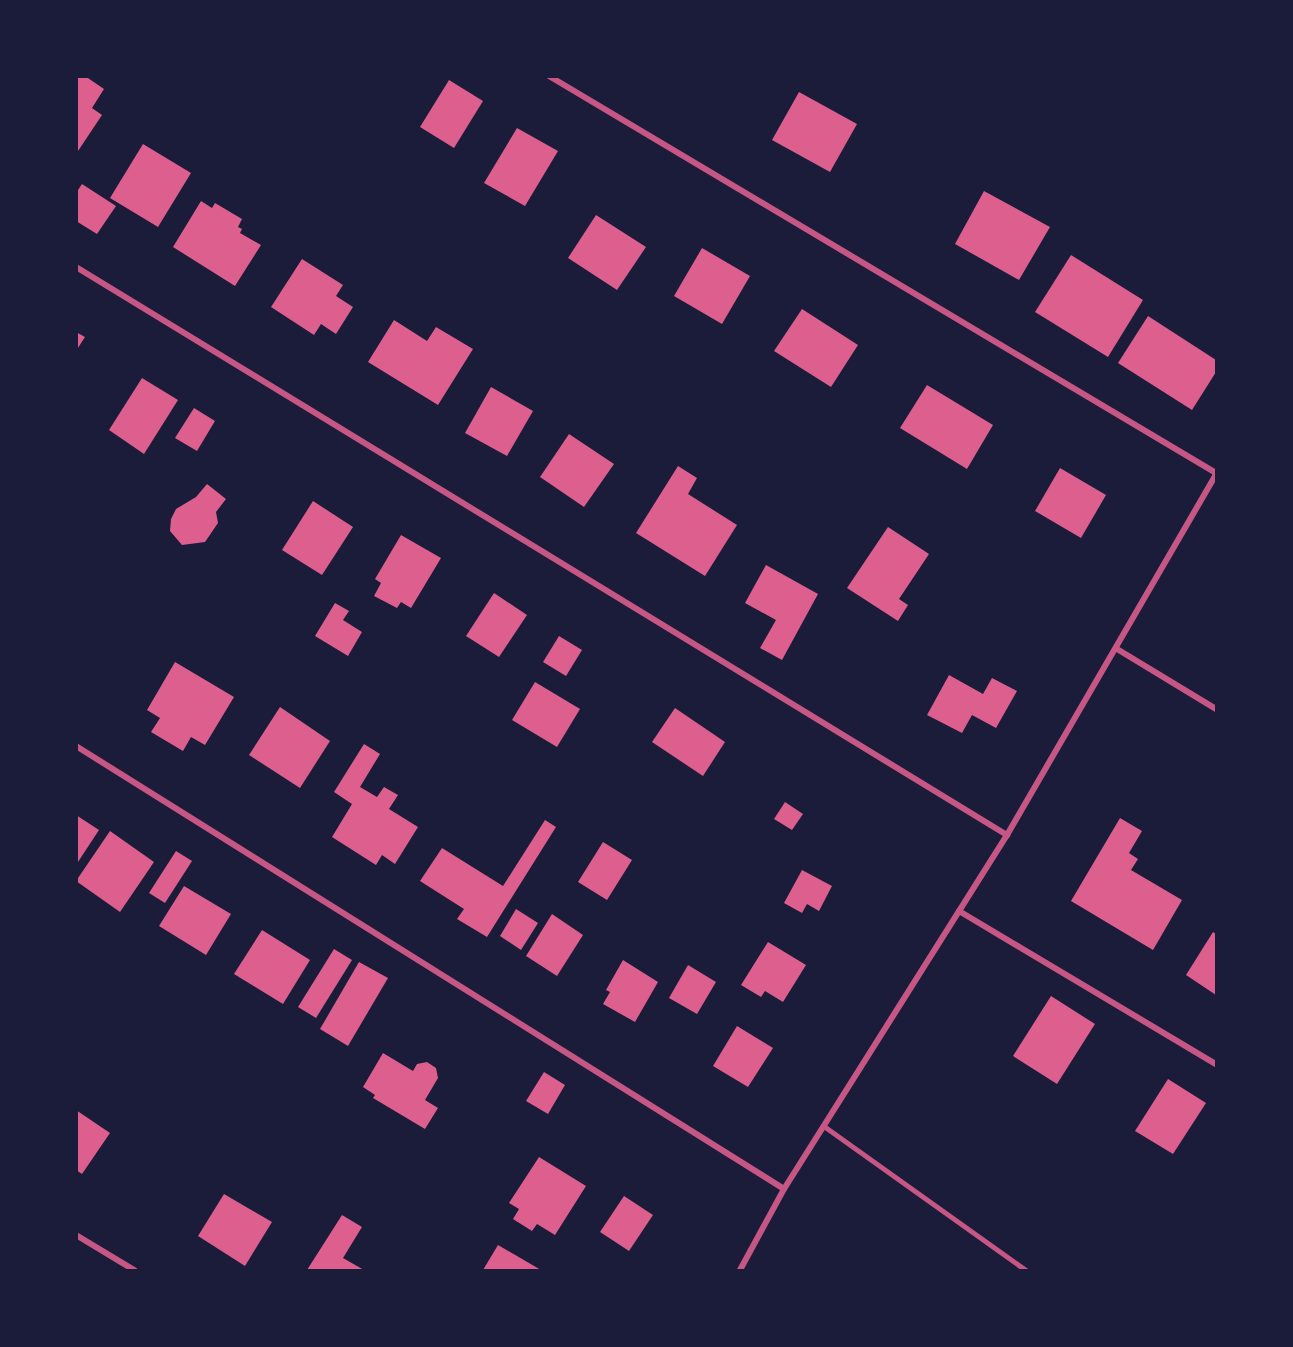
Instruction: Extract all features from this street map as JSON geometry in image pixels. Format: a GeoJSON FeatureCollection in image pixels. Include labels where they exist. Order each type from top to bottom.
{"type":"FeatureCollection","features":[{"type":"Feature","properties":{"kind":"street"},"geometry":{"type":"LineString","coordinates":[[549,76],[1216,474],[1117,649],[1007,835],[784,1189],[740,1270]]}},
{"type":"Feature","properties":{"kind":"street"},"geometry":{"type":"LineString","coordinates":[[76,267],[1007,835]]}},
{"type":"Feature","properties":{"kind":"street"},"geometry":{"type":"LineString","coordinates":[[1117,649],[1216,709]]}},
{"type":"Feature","properties":{"kind":"street"},"geometry":{"type":"LineString","coordinates":[[76,746],[784,1189]]}},
{"type":"Feature","properties":{"kind":"street"},"geometry":{"type":"LineString","coordinates":[[959,911],[1216,1064]]}},
{"type":"Feature","properties":{"kind":"street"},"geometry":{"type":"LineString","coordinates":[[76,1235],[134,1270]]}},
{"type":"Feature","properties":{"kind":"lane"},"geometry":{"type":"LineString","coordinates":[[824,1126],[1026,1270]]}},
{"type":"Feature","properties":{"kind":"building"},"geometry":{"type":"Polygon","coordinates":[[[76,76],[85,76],[104,89],[92,108],[102,115],[76,154],[76,76]]]}},
{"type":"Feature","properties":{"kind":"building"},"geometry":{"type":"Polygon","coordinates":[[[449,80],[483,101],[454,148],[420,127],[449,80]]]}},
{"type":"Feature","properties":{"kind":"building"},"geometry":{"type":"Polygon","coordinates":[[[799,92],[857,124],[830,172],[772,140],[799,92]]]}},
{"type":"Feature","properties":{"kind":"building"},"geometry":{"type":"Polygon","coordinates":[[[517,128],[558,151],[525,206],[484,183],[517,128]]]}},
{"type":"Feature","properties":{"kind":"building"},"geometry":{"type":"Polygon","coordinates":[[[143,144],[191,173],[158,227],[110,198],[143,144]]]}},
{"type":"Feature","properties":{"kind":"building"},"geometry":{"type":"Polygon","coordinates":[[[82,184],[116,206],[97,234],[76,221],[76,193],[82,184]]]}},
{"type":"Feature","properties":{"kind":"building"},"geometry":{"type":"Polygon","coordinates":[[[984,191],[1050,227],[1019,280],[955,244],[984,191]]]}},
{"type":"Feature","properties":{"kind":"building"},"geometry":{"type":"Polygon","coordinates":[[[201,201],[212,208],[215,203],[242,219],[238,227],[242,229],[240,233],[261,245],[235,286],[173,247],[201,201]]]}},
{"type":"Feature","properties":{"kind":"building"},"geometry":{"type":"Polygon","coordinates":[[[596,215],[646,247],[617,290],[568,258],[596,215]]]}},
{"type":"Feature","properties":{"kind":"building"},"geometry":{"type":"Polygon","coordinates":[[[702,248],[750,276],[722,324],[674,296],[702,248]]]}},
{"type":"Feature","properties":{"kind":"building"},"geometry":{"type":"Polygon","coordinates":[[[1071,255],[1143,300],[1108,357],[1035,312],[1071,255]]]}},
{"type":"Feature","properties":{"kind":"building"},"geometry":{"type":"Polygon","coordinates":[[[302,259],[343,285],[336,296],[353,307],[336,334],[321,324],[314,335],[271,307],[302,259]]]}},
{"type":"Feature","properties":{"kind":"building"},"geometry":{"type":"Polygon","coordinates":[[[802,309],[858,345],[831,387],[774,351],[802,309]]]}},
{"type":"Feature","properties":{"kind":"building"},"geometry":{"type":"Polygon","coordinates":[[[1148,316],[1216,360],[1216,372],[1192,410],[1118,363],[1148,316]]]}},
{"type":"Feature","properties":{"kind":"building"},"geometry":{"type":"Polygon","coordinates":[[[394,320],[427,341],[436,327],[473,349],[438,405],[368,362],[394,320]]]}},
{"type":"Feature","properties":{"kind":"building"},"geometry":{"type":"Polygon","coordinates":[[[76,332],[85,337],[76,351],[76,332]]]}},
{"type":"Feature","properties":{"kind":"building"},"geometry":{"type":"Polygon","coordinates":[[[142,378],[178,400],[144,454],[109,430],[142,378]]]}},
{"type":"Feature","properties":{"kind":"building"},"geometry":{"type":"Polygon","coordinates":[[[927,385],[993,425],[967,469],[900,428],[927,385]]]}},
{"type":"Feature","properties":{"kind":"building"},"geometry":{"type":"Polygon","coordinates":[[[491,387],[533,411],[507,456],[465,433],[491,387]]]}},
{"type":"Feature","properties":{"kind":"building"},"geometry":{"type":"Polygon","coordinates":[[[194,408],[215,421],[197,451],[175,438],[194,408]]]}},
{"type":"Feature","properties":{"kind":"building"},"geometry":{"type":"Polygon","coordinates":[[[569,434],[614,464],[584,507],[540,477],[569,434]]]}},
{"type":"Feature","properties":{"kind":"building"},"geometry":{"type":"Polygon","coordinates":[[[678,466],[697,478],[688,494],[737,525],[705,576],[636,533],[678,466]]]}},
{"type":"Feature","properties":{"kind":"building"},"geometry":{"type":"Polygon","coordinates":[[[1060,468],[1106,495],[1081,538],[1035,511],[1060,468]]]}},
{"type":"Feature","properties":{"kind":"building"},"geometry":{"type":"Polygon","coordinates":[[[207,484],[226,499],[216,512],[218,523],[205,542],[182,545],[170,531],[171,519],[176,509],[196,497],[207,484]]]}},
{"type":"Feature","properties":{"kind":"building"},"geometry":{"type":"Polygon","coordinates":[[[313,501],[353,527],[322,575],[282,550],[313,501]]]}},
{"type":"Feature","properties":{"kind":"building"},"geometry":{"type":"Polygon","coordinates":[[[888,527],[929,554],[899,599],[908,605],[898,621],[847,588],[888,527]]]}},
{"type":"Feature","properties":{"kind":"building"},"geometry":{"type":"Polygon","coordinates":[[[401,535],[441,558],[411,608],[401,602],[397,608],[374,596],[381,583],[375,579],[401,535]]]}},
{"type":"Feature","properties":{"kind":"building"},"geometry":{"type":"Polygon","coordinates":[[[766,565],[818,594],[782,660],[760,648],[776,620],[745,603],[766,565]]]}},
{"type":"Feature","properties":{"kind":"building"},"geometry":{"type":"Polygon","coordinates":[[[494,593],[527,615],[499,657],[466,636],[494,593]]]}},
{"type":"Feature","properties":{"kind":"building"},"geometry":{"type":"Polygon","coordinates":[[[335,603],[349,611],[343,620],[362,632],[348,656],[315,636],[335,603]]]}},
{"type":"Feature","properties":{"kind":"building"},"geometry":{"type":"Polygon","coordinates":[[[559,636],[582,650],[566,676],[543,662],[559,636]]]}},
{"type":"Feature","properties":{"kind":"building"},"geometry":{"type":"Polygon","coordinates":[[[175,662],[234,697],[205,745],[191,737],[183,751],[151,732],[160,718],[147,710],[175,662]]]}},
{"type":"Feature","properties":{"kind":"building"},"geometry":{"type":"Polygon","coordinates":[[[949,675],[983,694],[992,678],[1017,691],[996,728],[972,715],[962,733],[927,715],[949,675]]]}},
{"type":"Feature","properties":{"kind":"building"},"geometry":{"type":"Polygon","coordinates":[[[535,682],[580,709],[557,747],[512,720],[535,682]]]}},
{"type":"Feature","properties":{"kind":"building"},"geometry":{"type":"Polygon","coordinates":[[[280,707],[330,741],[300,788],[249,755],[280,707]]]}},
{"type":"Feature","properties":{"kind":"building"},"geometry":{"type":"Polygon","coordinates":[[[675,708],[725,742],[703,776],[652,742],[675,708]]]}},
{"type":"Feature","properties":{"kind":"building"},"geometry":{"type":"Polygon","coordinates":[[[364,744],[380,754],[360,787],[377,797],[384,787],[398,795],[389,809],[418,827],[395,864],[382,855],[376,865],[332,837],[352,804],[334,792],[364,744]]]}},
{"type":"Feature","properties":{"kind":"building"},"geometry":{"type":"Polygon","coordinates":[[[785,802],[803,814],[792,830],[774,819],[785,802]]]}},
{"type":"Feature","properties":{"kind":"building"},"geometry":{"type":"Polygon","coordinates":[[[76,815],[99,830],[76,865],[76,815]]]}},
{"type":"Feature","properties":{"kind":"building"},"geometry":{"type":"Polygon","coordinates":[[[1120,818],[1142,831],[1129,853],[1138,859],[1131,870],[1182,900],[1153,950],[1071,901],[1120,818]]]}},
{"type":"Feature","properties":{"kind":"building"},"geometry":{"type":"Polygon","coordinates":[[[545,820],[556,827],[487,937],[457,919],[464,909],[420,881],[442,848],[503,886],[545,820]]]}},
{"type":"Feature","properties":{"kind":"building"},"geometry":{"type":"Polygon","coordinates":[[[110,831],[154,862],[120,912],[76,881],[110,831]]]}},
{"type":"Feature","properties":{"kind":"building"},"geometry":{"type":"Polygon","coordinates":[[[603,842],[632,860],[607,900],[578,882],[603,842]]]}},
{"type":"Feature","properties":{"kind":"building"},"geometry":{"type":"Polygon","coordinates":[[[176,851],[192,861],[165,903],[149,893],[176,851]]]}},
{"type":"Feature","properties":{"kind":"building"},"geometry":{"type":"Polygon","coordinates":[[[802,870],[832,886],[819,911],[807,904],[802,913],[784,903],[802,870]]]}},
{"type":"Feature","properties":{"kind":"building"},"geometry":{"type":"Polygon","coordinates":[[[184,886],[231,914],[206,955],[159,926],[184,886]]]}},
{"type":"Feature","properties":{"kind":"building"},"geometry":{"type":"Polygon","coordinates":[[[516,909],[538,923],[521,950],[500,936],[516,909]]]}},
{"type":"Feature","properties":{"kind":"building"},"geometry":{"type":"Polygon","coordinates":[[[552,914],[583,935],[557,976],[526,956],[552,914]]]}},
{"type":"Feature","properties":{"kind":"building"},"geometry":{"type":"Polygon","coordinates":[[[262,930],[310,960],[283,1004],[234,974],[262,930]]]}},
{"type":"Feature","properties":{"kind":"building"},"geometry":{"type":"Polygon","coordinates":[[[1213,932],[1216,934],[1216,995],[1186,975],[1213,932]]]}},
{"type":"Feature","properties":{"kind":"building"},"geometry":{"type":"Polygon","coordinates":[[[768,942],[806,965],[783,1002],[765,991],[761,997],[741,985],[768,942]]]}},
{"type":"Feature","properties":{"kind":"building"},"geometry":{"type":"Polygon","coordinates":[[[334,949],[352,960],[316,1018],[298,1007],[334,949]]]}},
{"type":"Feature","properties":{"kind":"building"},"geometry":{"type":"Polygon","coordinates":[[[623,960],[658,982],[635,1022],[603,1004],[610,992],[606,990],[623,960]]]}},
{"type":"Feature","properties":{"kind":"building"},"geometry":{"type":"Polygon","coordinates":[[[359,962],[388,978],[348,1046],[320,1029],[359,962]]]}},
{"type":"Feature","properties":{"kind":"building"},"geometry":{"type":"Polygon","coordinates":[[[688,965],[716,982],[697,1014],[669,998],[688,965]]]}},
{"type":"Feature","properties":{"kind":"building"},"geometry":{"type":"Polygon","coordinates":[[[1051,996],[1095,1024],[1057,1084],[1013,1056],[1051,996]]]}},
{"type":"Feature","properties":{"kind":"building"},"geometry":{"type":"Polygon","coordinates":[[[737,1026],[773,1048],[748,1087],[713,1066],[737,1026]]]}},
{"type":"Feature","properties":{"kind":"building"},"geometry":{"type":"Polygon","coordinates":[[[383,1053],[413,1071],[417,1064],[427,1062],[436,1068],[438,1078],[425,1100],[438,1108],[425,1129],[373,1098],[375,1095],[363,1087],[383,1053]]]}},
{"type":"Feature","properties":{"kind":"building"},"geometry":{"type":"Polygon","coordinates":[[[544,1072],[565,1085],[548,1114],[526,1101],[544,1072]]]}},
{"type":"Feature","properties":{"kind":"building"},"geometry":{"type":"Polygon","coordinates":[[[1168,1079],[1206,1103],[1173,1154],[1135,1131],[1168,1079]]]}},
{"type":"Feature","properties":{"kind":"building"},"geometry":{"type":"Polygon","coordinates":[[[76,1110],[110,1133],[82,1174],[76,1170],[76,1110]]]}},
{"type":"Feature","properties":{"kind":"building"},"geometry":{"type":"Polygon","coordinates":[[[539,1157],[586,1186],[555,1235],[537,1224],[532,1231],[513,1219],[519,1209],[509,1203],[539,1157]]]}},
{"type":"Feature","properties":{"kind":"building"},"geometry":{"type":"Polygon","coordinates":[[[224,1194],[272,1222],[245,1266],[198,1236],[224,1194]]]}},
{"type":"Feature","properties":{"kind":"building"},"geometry":{"type":"Polygon","coordinates":[[[624,1196],[653,1215],[629,1251],[600,1232],[624,1196]]]}},
{"type":"Feature","properties":{"kind":"building"},"geometry":{"type":"Polygon","coordinates":[[[342,1215],[362,1227],[343,1258],[364,1270],[307,1270],[342,1215]]]}},
{"type":"Feature","properties":{"kind":"building"},"geometry":{"type":"Polygon","coordinates":[[[498,1245],[541,1270],[483,1270],[498,1245]]]}}]}
